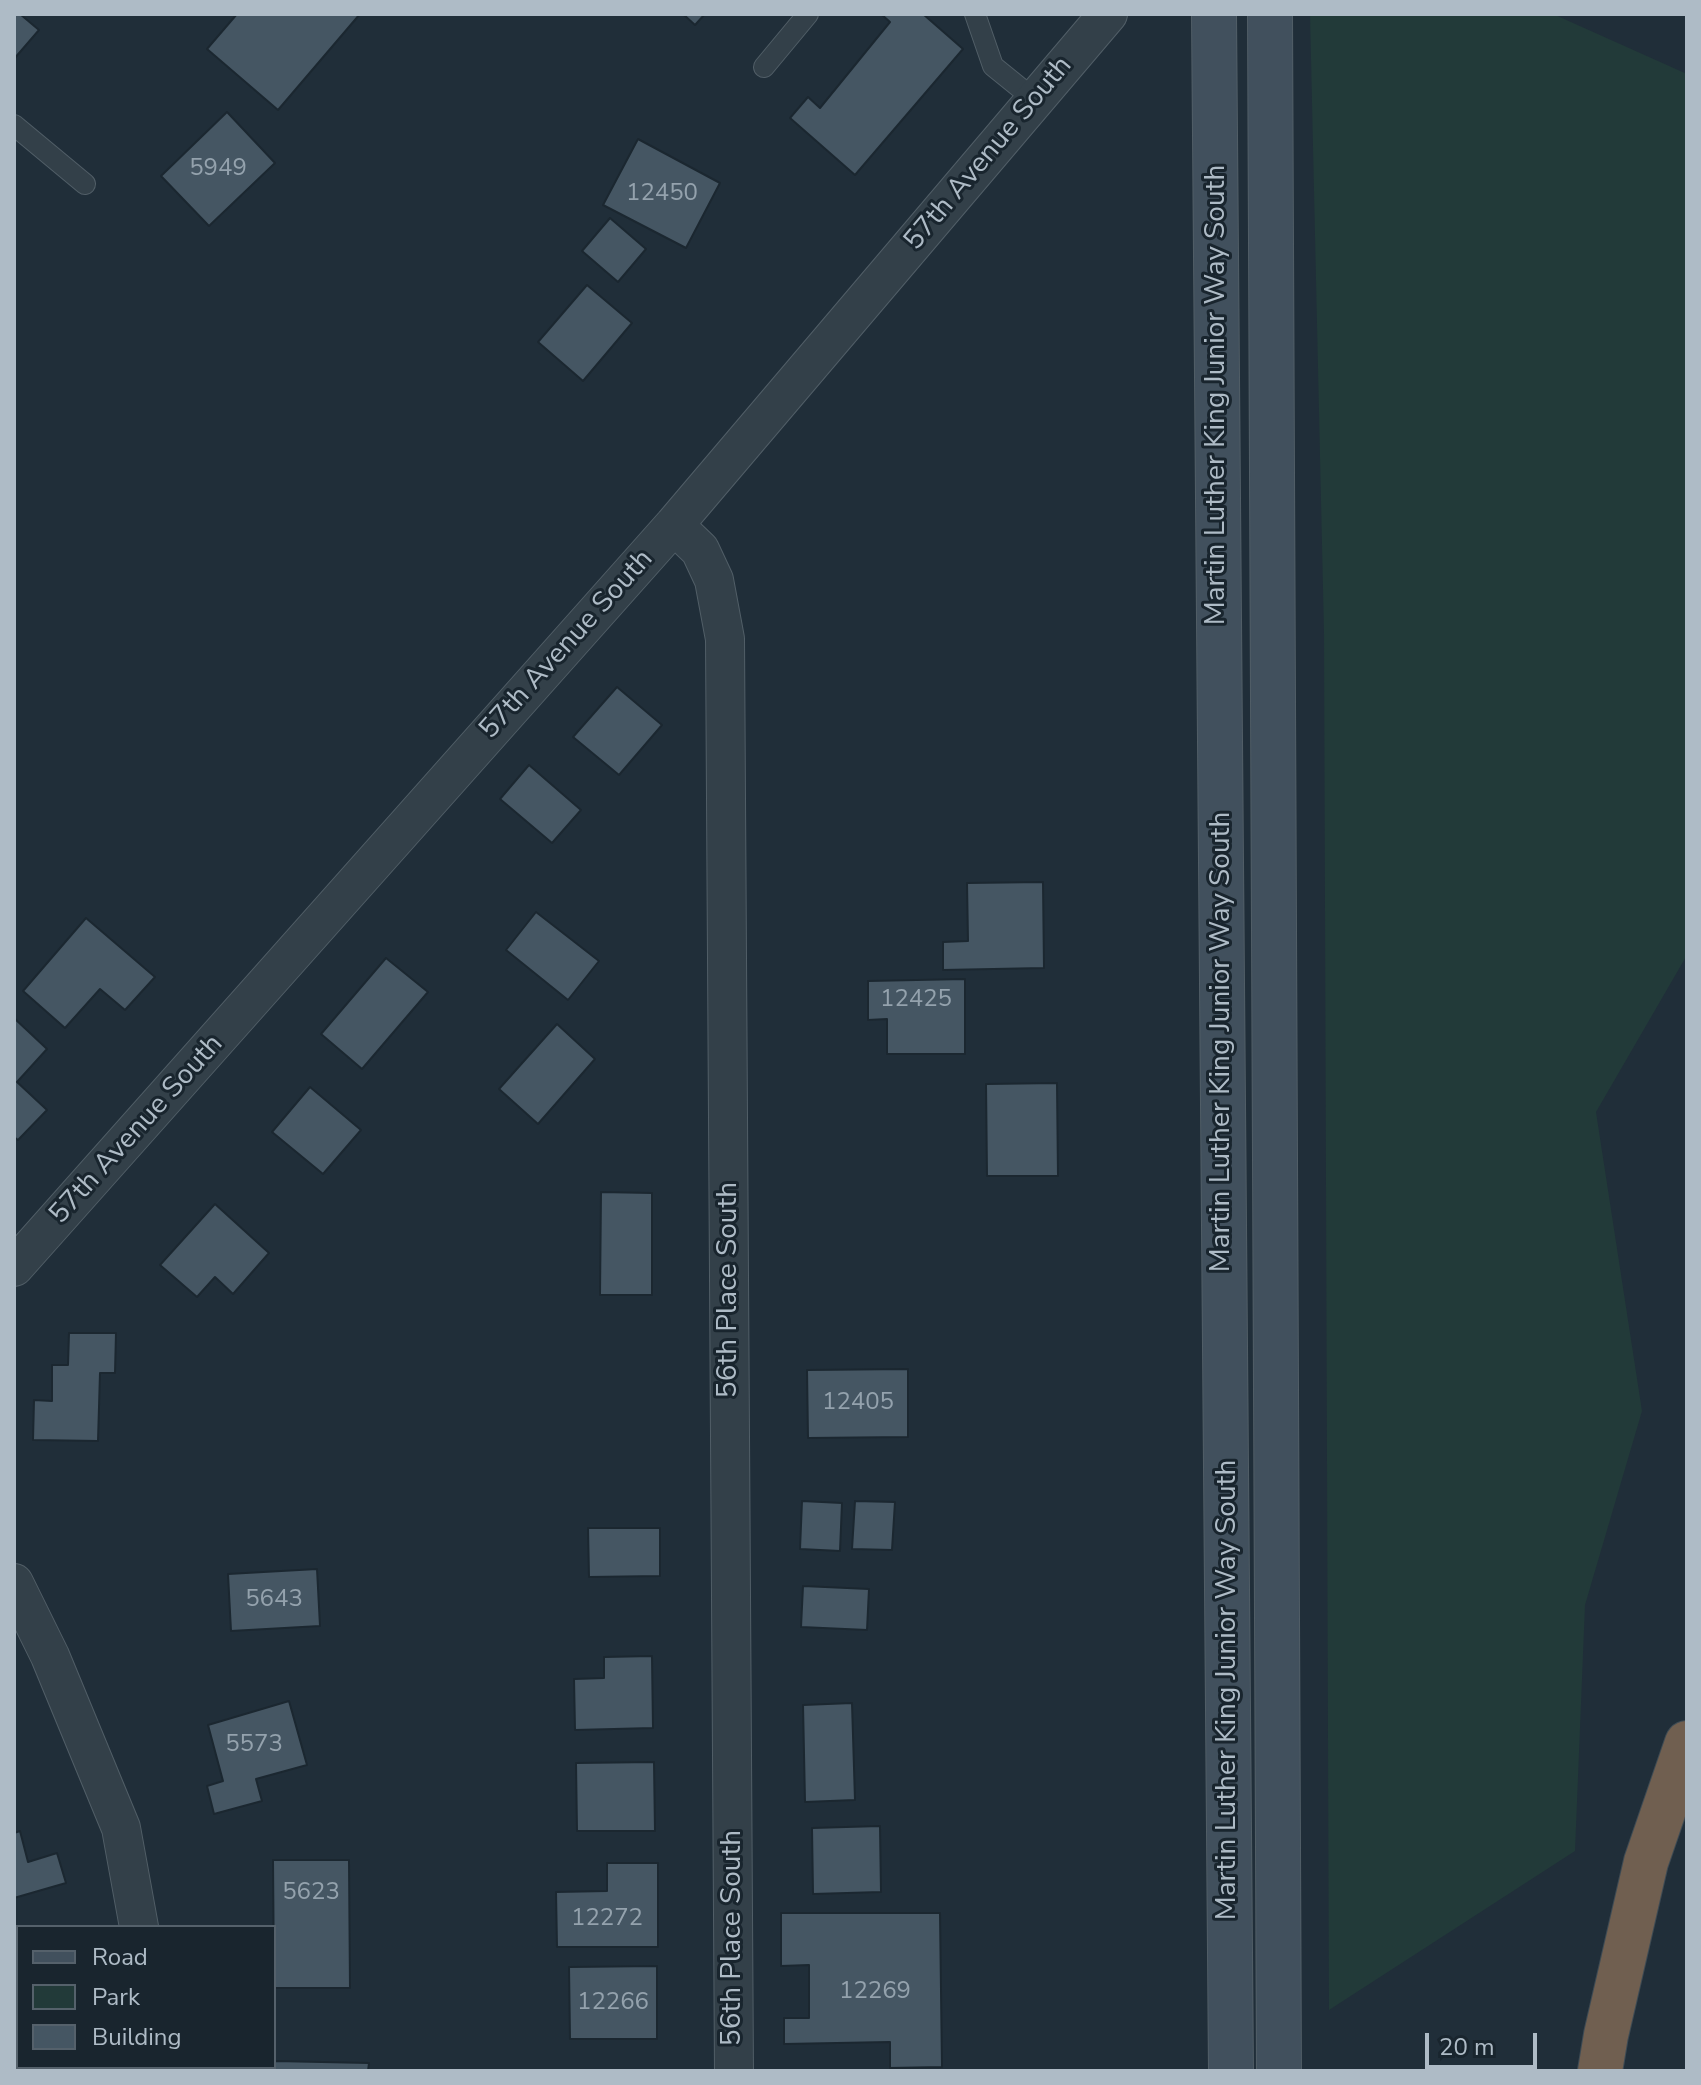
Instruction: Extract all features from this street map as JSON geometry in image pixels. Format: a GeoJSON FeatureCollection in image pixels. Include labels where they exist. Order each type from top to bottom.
{"type":"FeatureCollection","features":[{"type":"Feature","properties":{"kind":"highway"},"geometry":{"type":"LineString","coordinates":[[1600,2071],[1646,1862],[1687,1743]]}},
{"type":"Feature","properties":{"kind":"main road","name":"Martin Luther King Junior Way South"},"geometry":{"type":"LineString","coordinates":[[1214,14],[1231,2071]]}},
{"type":"Feature","properties":{"kind":"main road","name":"Martin Luther King Junior Way South"},"geometry":{"type":"LineString","coordinates":[[1270,14],[1279,2071]]}},
{"type":"Feature","properties":{"kind":"street","name":"57th Avenue South"},"geometry":{"type":"LineString","coordinates":[[14,1267],[674,525],[1108,14]]}},
{"type":"Feature","properties":{"kind":"street","name":"56th Place South"},"geometry":{"type":"LineString","coordinates":[[674,525],[700,550],[714,580],[725,639],[734,2071]]}},
{"type":"Feature","properties":{"kind":"street"},"geometry":{"type":"LineString","coordinates":[[14,1583],[50,1656],[121,1828],[139,1925]]}},
{"type":"Feature","properties":{"kind":"lane"},"geometry":{"type":"LineString","coordinates":[[764,67],[808,14]]}},
{"type":"Feature","properties":{"kind":"lane"},"geometry":{"type":"LineString","coordinates":[[975,14],[993,66],[1035,100]]}},
{"type":"Feature","properties":{"kind":"lane"},"geometry":{"type":"LineString","coordinates":[[14,125],[85,184]]}},
{"type":"Feature","properties":{"kind":"green space"},"geometry":{"type":"Polygon","coordinates":[[[1310,14],[1553,14],[1687,74],[1687,955],[1596,1112],[1642,1411],[1585,1605],[1575,1851],[1329,2010],[1324,633],[1310,14]]]}},
{"type":"Feature","properties":{"kind":"building"},"geometry":{"type":"Polygon","coordinates":[[[14,14],[20,14],[39,30],[14,59],[14,14]]]}},
{"type":"Feature","properties":{"kind":"building"},"geometry":{"type":"Polygon","coordinates":[[[237,14],[360,14],[278,110],[207,49],[237,14]]]}},
{"type":"Feature","properties":{"kind":"building"},"geometry":{"type":"Polygon","coordinates":[[[683,14],[705,14],[695,25],[683,14]]]}},
{"type":"Feature","properties":{"kind":"building"},"geometry":{"type":"Polygon","coordinates":[[[881,14],[923,14],[963,49],[855,175],[790,118],[808,97],[820,108],[890,22],[881,14]]]}},
{"type":"Feature","properties":{"kind":"building"},"geometry":{"type":"Polygon","coordinates":[[[227,112],[275,163],[209,226],[161,176],[227,112]]]}},
{"type":"Feature","properties":{"kind":"building"},"geometry":{"type":"Polygon","coordinates":[[[638,139],[720,183],[686,248],[603,205],[638,139]]]}},
{"type":"Feature","properties":{"kind":"building"},"geometry":{"type":"Polygon","coordinates":[[[610,218],[646,249],[618,282],[582,251],[610,218]]]}},
{"type":"Feature","properties":{"kind":"building"},"geometry":{"type":"Polygon","coordinates":[[[587,285],[632,323],[583,381],[538,342],[587,285]]]}},
{"type":"Feature","properties":{"kind":"building"},"geometry":{"type":"Polygon","coordinates":[[[617,687],[662,725],[619,775],[573,737],[617,687]]]}},
{"type":"Feature","properties":{"kind":"building"},"geometry":{"type":"Polygon","coordinates":[[[529,765],[581,810],[552,843],[500,799],[529,765]]]}},
{"type":"Feature","properties":{"kind":"building"},"geometry":{"type":"Polygon","coordinates":[[[1043,882],[1044,968],[943,970],[943,942],[968,941],[967,883],[1043,882]]]}},
{"type":"Feature","properties":{"kind":"building"},"geometry":{"type":"Polygon","coordinates":[[[536,912],[599,961],[568,1000],[506,950],[536,912]]]}},
{"type":"Feature","properties":{"kind":"building"},"geometry":{"type":"Polygon","coordinates":[[[86,918],[155,977],[125,1010],[100,989],[65,1028],[23,991],[86,918]]]}},
{"type":"Feature","properties":{"kind":"building"},"geometry":{"type":"Polygon","coordinates":[[[386,958],[428,992],[362,1069],[321,1034],[386,958]]]}},
{"type":"Feature","properties":{"kind":"building"},"geometry":{"type":"Polygon","coordinates":[[[965,979],[965,1054],[887,1054],[887,1019],[868,1020],[868,981],[965,979]]]}},
{"type":"Feature","properties":{"kind":"building"},"geometry":{"type":"Polygon","coordinates":[[[14,1018],[47,1049],[17,1082],[47,1110],[18,1140],[14,1137],[14,1018]]]}},
{"type":"Feature","properties":{"kind":"building"},"geometry":{"type":"Polygon","coordinates":[[[557,1024],[595,1059],[538,1124],[499,1089],[557,1024]]]}},
{"type":"Feature","properties":{"kind":"building"},"geometry":{"type":"Polygon","coordinates":[[[1057,1083],[1058,1176],[987,1176],[986,1084],[1057,1083]]]}},
{"type":"Feature","properties":{"kind":"building"},"geometry":{"type":"Polygon","coordinates":[[[310,1087],[361,1130],[323,1174],[272,1132],[310,1087]]]}},
{"type":"Feature","properties":{"kind":"building"},"geometry":{"type":"Polygon","coordinates":[[[601,1192],[652,1193],[652,1295],[600,1295],[601,1192]]]}},
{"type":"Feature","properties":{"kind":"building"},"geometry":{"type":"Polygon","coordinates":[[[215,1204],[269,1253],[233,1294],[215,1277],[197,1297],[160,1265],[215,1204]]]}},
{"type":"Feature","properties":{"kind":"building"},"geometry":{"type":"Polygon","coordinates":[[[69,1333],[116,1333],[115,1373],[100,1373],[98,1441],[33,1440],[34,1400],[52,1401],[52,1365],[68,1365],[69,1333]]]}},
{"type":"Feature","properties":{"kind":"building"},"geometry":{"type":"Polygon","coordinates":[[[908,1369],[908,1437],[808,1438],[807,1370],[908,1369]]]}},
{"type":"Feature","properties":{"kind":"building"},"geometry":{"type":"Polygon","coordinates":[[[802,1501],[842,1503],[840,1551],[800,1549],[802,1501]]]}},
{"type":"Feature","properties":{"kind":"building"},"geometry":{"type":"Polygon","coordinates":[[[855,1501],[895,1502],[892,1550],[852,1549],[855,1501]]]}},
{"type":"Feature","properties":{"kind":"building"},"geometry":{"type":"Polygon","coordinates":[[[588,1528],[660,1528],[660,1576],[589,1577],[588,1528]]]}},
{"type":"Feature","properties":{"kind":"building"},"geometry":{"type":"Polygon","coordinates":[[[317,1569],[320,1626],[231,1631],[228,1574],[317,1569]]]}},
{"type":"Feature","properties":{"kind":"building"},"geometry":{"type":"Polygon","coordinates":[[[803,1586],[869,1589],[867,1630],[801,1627],[803,1586]]]}},
{"type":"Feature","properties":{"kind":"building"},"geometry":{"type":"Polygon","coordinates":[[[652,1656],[653,1728],[575,1730],[574,1679],[604,1678],[604,1657],[652,1656]]]}},
{"type":"Feature","properties":{"kind":"building"},"geometry":{"type":"Polygon","coordinates":[[[289,1701],[307,1765],[256,1779],[262,1801],[214,1814],[207,1786],[223,1781],[208,1725],[289,1701]]]}},
{"type":"Feature","properties":{"kind":"building"},"geometry":{"type":"Polygon","coordinates":[[[852,1703],[855,1800],[805,1802],[803,1705],[852,1703]]]}},
{"type":"Feature","properties":{"kind":"building"},"geometry":{"type":"Polygon","coordinates":[[[654,1762],[655,1831],[577,1831],[576,1763],[654,1762]]]}},
{"type":"Feature","properties":{"kind":"building"},"geometry":{"type":"Polygon","coordinates":[[[880,1826],[881,1892],[813,1894],[812,1828],[880,1826]]]}},
{"type":"Feature","properties":{"kind":"building"},"geometry":{"type":"Polygon","coordinates":[[[20,1831],[28,1862],[57,1853],[66,1883],[14,1898],[14,1833],[20,1831]]]}},
{"type":"Feature","properties":{"kind":"building"},"geometry":{"type":"Polygon","coordinates":[[[273,1860],[349,1860],[350,1988],[276,1988],[276,1925],[274,1925],[273,1860]]]}},
{"type":"Feature","properties":{"kind":"building"},"geometry":{"type":"Polygon","coordinates":[[[607,1863],[658,1863],[658,1947],[557,1947],[556,1892],[607,1891],[607,1863]]]}},
{"type":"Feature","properties":{"kind":"building"},"geometry":{"type":"Polygon","coordinates":[[[781,1913],[940,1913],[942,2067],[890,2068],[890,2042],[784,2044],[784,2018],[809,2018],[809,1965],[781,1966],[781,1913]]]}},
{"type":"Feature","properties":{"kind":"building"},"geometry":{"type":"Polygon","coordinates":[[[657,1966],[657,2039],[570,2039],[569,1967],[657,1966]]]}},
{"type":"Feature","properties":{"kind":"building"},"geometry":{"type":"Polygon","coordinates":[[[276,2061],[369,2063],[368,2071],[275,2071],[276,2061]]]}}]}
